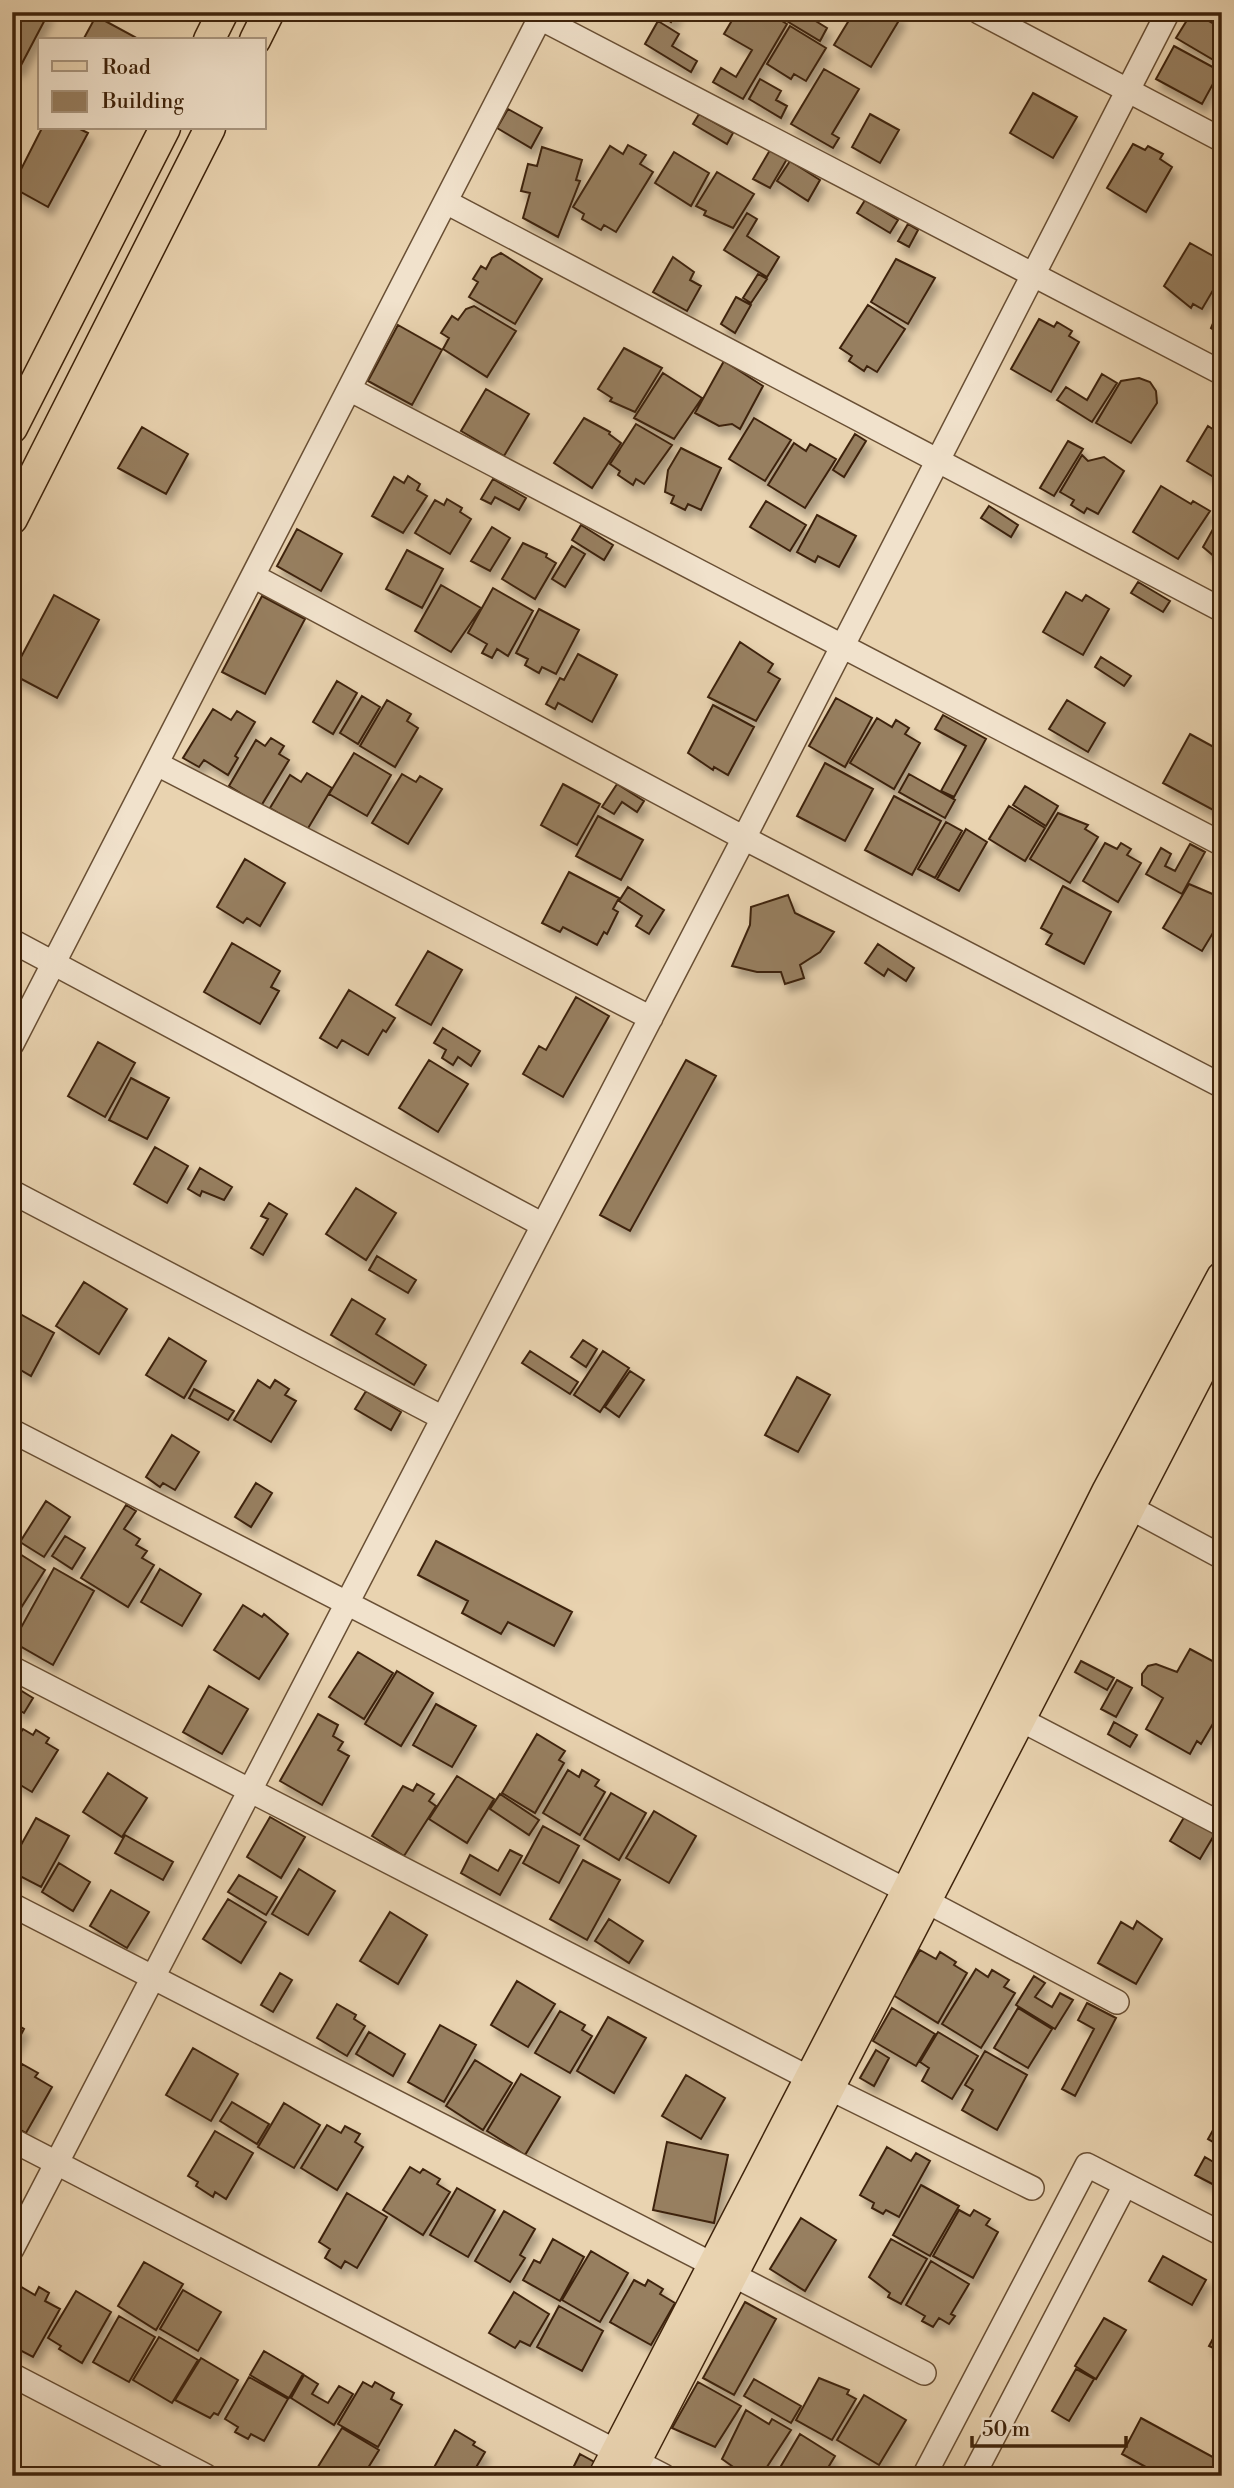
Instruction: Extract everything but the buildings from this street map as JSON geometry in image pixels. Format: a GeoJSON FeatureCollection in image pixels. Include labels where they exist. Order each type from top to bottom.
{"type":"FeatureCollection","features":[{"type":"Feature","properties":{"kind":"main road"},"geometry":{"type":"LineString","coordinates":[[210,38],[223,12]]}},
{"type":"Feature","properties":{"kind":"main road"},"geometry":{"type":"LineString","coordinates":[[256,38],[269,12]]}},
{"type":"Feature","properties":{"kind":"main road"},"geometry":{"type":"LineString","coordinates":[[12,428],[164,130]]}},
{"type":"Feature","properties":{"kind":"main road"},"geometry":{"type":"LineString","coordinates":[[12,519],[209,130]]}},
{"type":"Feature","properties":{"kind":"main road"},"geometry":{"type":"LineString","coordinates":[[621,2466],[1009,1713],[1108,1490],[1222,1277]]}},
{"type":"Feature","properties":{"kind":"main road"},"geometry":{"type":"LineString","coordinates":[[1009,1713],[1129,1507],[1222,1329]]}},
{"type":"Feature","properties":{"kind":"street"},"geometry":{"type":"LineString","coordinates":[[979,12],[1222,140]]}},
{"type":"Feature","properties":{"kind":"street"},"geometry":{"type":"LineString","coordinates":[[12,2249],[844,645],[1168,12]]}},
{"type":"Feature","properties":{"kind":"street"},"geometry":{"type":"LineString","coordinates":[[12,1044],[542,15],[1222,373]]}},
{"type":"Feature","properties":{"kind":"street"},"geometry":{"type":"LineString","coordinates":[[446,202],[1222,610]]}},
{"type":"Feature","properties":{"kind":"street"},"geometry":{"type":"LineString","coordinates":[[349,389],[844,645],[1222,845]]}},
{"type":"Feature","properties":{"kind":"street"},"geometry":{"type":"LineString","coordinates":[[253,576],[744,838],[1222,1086]]}},
{"type":"Feature","properties":{"kind":"street"},"geometry":{"type":"LineString","coordinates":[[157,764],[651,1018]]}},
{"type":"Feature","properties":{"kind":"street"},"geometry":{"type":"LineString","coordinates":[[12,941],[543,1225]]}},
{"type":"Feature","properties":{"kind":"street"},"geometry":{"type":"LineString","coordinates":[[12,1192],[443,1418]]}},
{"type":"Feature","properties":{"kind":"street"},"geometry":{"type":"LineString","coordinates":[[12,1431],[1117,2002]]}},
{"type":"Feature","properties":{"kind":"street"},"geometry":{"type":"LineString","coordinates":[[1129,1507],[1222,1557]]}},
{"type":"Feature","properties":{"kind":"street"},"geometry":{"type":"LineString","coordinates":[[12,1668],[819,2083],[1032,2188]]}},
{"type":"Feature","properties":{"kind":"street"},"geometry":{"type":"LineString","coordinates":[[1009,1713],[1221,1824]]}},
{"type":"Feature","properties":{"kind":"street"},"geometry":{"type":"LineString","coordinates":[[12,1905],[924,2373]]}},
{"type":"Feature","properties":{"kind":"street"},"geometry":{"type":"LineString","coordinates":[[12,2140],[621,2466],[664,2476]]}},
{"type":"Feature","properties":{"kind":"street"},"geometry":{"type":"LineString","coordinates":[[924,2476],[1087,2165],[1222,2234]]}},
{"type":"Feature","properties":{"kind":"street"},"geometry":{"type":"LineString","coordinates":[[972,2476],[1125,2185]]}},
{"type":"Feature","properties":{"kind":"street"},"geometry":{"type":"LineString","coordinates":[[12,2375],[206,2476]]}}]}
